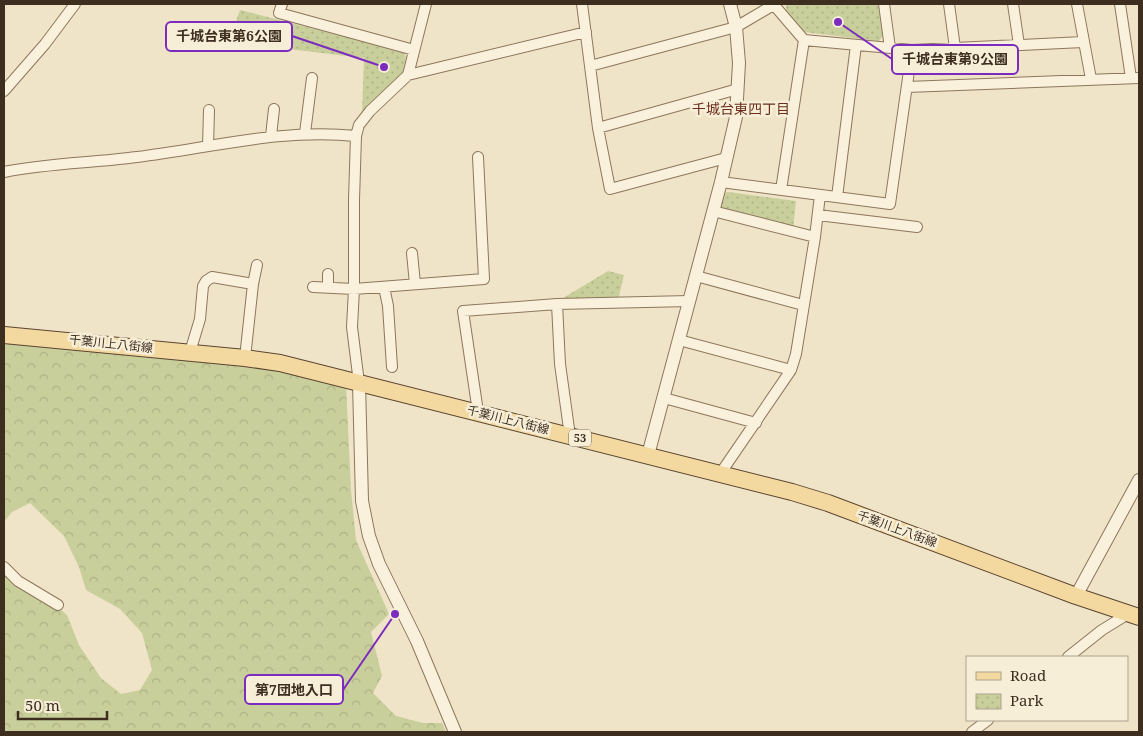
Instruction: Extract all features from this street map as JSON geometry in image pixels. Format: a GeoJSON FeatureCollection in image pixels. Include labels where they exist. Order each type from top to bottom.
{"type":"FeatureCollection","features":[{"type":"Feature","properties":{"kind":"main road","name":"千葉川上八街線"},"geometry":{"type":"LineString","coordinates":[[4,335],[190,352],[280,363],[478,412],[828,503],[1134,616]]}},
{"type":"Feature","properties":{"kind":"street"},"geometry":{"type":"LineString","coordinates":[[4,91],[45,44],[75,4]]}},
{"type":"Feature","properties":{"kind":"street"},"geometry":{"type":"LineString","coordinates":[[282,4],[279,13],[414,50]]}},
{"type":"Feature","properties":{"kind":"street"},"geometry":{"type":"LineString","coordinates":[[408,75],[426,4]]}},
{"type":"Feature","properties":{"kind":"street"},"geometry":{"type":"LineString","coordinates":[[582,4],[598,128],[610,189],[726,158]]}},
{"type":"Feature","properties":{"kind":"street"},"geometry":{"type":"LineString","coordinates":[[648,455],[721,182],[736,117],[740,63],[736,27],[730,4]]}},
{"type":"Feature","properties":{"kind":"street"},"geometry":{"type":"LineString","coordinates":[[884,4],[890,48]]}},
{"type":"Feature","properties":{"kind":"street"},"geometry":{"type":"LineString","coordinates":[[949,4],[956,48]]}},
{"type":"Feature","properties":{"kind":"street"},"geometry":{"type":"LineString","coordinates":[[1013,4],[1019,45]]}},
{"type":"Feature","properties":{"kind":"street"},"geometry":{"type":"LineString","coordinates":[[1077,4],[1091,79]]}},
{"type":"Feature","properties":{"kind":"street"},"geometry":{"type":"LineString","coordinates":[[907,87],[1135,78],[1120,4]]}},
{"type":"Feature","properties":{"kind":"street"},"geometry":{"type":"LineString","coordinates":[[590,66],[736,27],[775,5],[804,40],[912,50],[1083,42]]}},
{"type":"Feature","properties":{"kind":"street"},"geometry":{"type":"LineString","coordinates":[[456,732],[417,641],[379,564],[369,536],[362,501],[359,383],[352,327],[356,136],[359,125],[370,111],[408,75],[586,32]]}},
{"type":"Feature","properties":{"kind":"street"},"geometry":{"type":"LineString","coordinates":[[781,190],[804,40]]}},
{"type":"Feature","properties":{"kind":"street"},"geometry":{"type":"LineString","coordinates":[[837,197],[856,45]]}},
{"type":"Feature","properties":{"kind":"street"},"geometry":{"type":"LineString","coordinates":[[721,182],[890,204],[912,50]]}},
{"type":"Feature","properties":{"kind":"street"},"geometry":{"type":"LineString","coordinates":[[305,133],[312,78]]}},
{"type":"Feature","properties":{"kind":"street"},"geometry":{"type":"LineString","coordinates":[[598,128],[738,89]]}},
{"type":"Feature","properties":{"kind":"street"},"geometry":{"type":"LineString","coordinates":[[270,136],[274,109]]}},
{"type":"Feature","properties":{"kind":"street"},"geometry":{"type":"LineString","coordinates":[[208,146],[209,110]]}},
{"type":"Feature","properties":{"kind":"street"},"geometry":{"type":"LineString","coordinates":[[4,172],[35,166],[129,158],[270,136],[305,133],[356,136]]}},
{"type":"Feature","properties":{"kind":"street"},"geometry":{"type":"LineString","coordinates":[[313,287],[354,289],[484,279],[478,157]]}},
{"type":"Feature","properties":{"kind":"street"},"geometry":{"type":"LineString","coordinates":[[720,474],[791,370],[796,354],[820,195]]}},
{"type":"Feature","properties":{"kind":"street"},"geometry":{"type":"LineString","coordinates":[[713,211],[815,237]]}},
{"type":"Feature","properties":{"kind":"street"},"geometry":{"type":"LineString","coordinates":[[818,215],[917,227]]}},
{"type":"Feature","properties":{"kind":"street"},"geometry":{"type":"LineString","coordinates":[[412,253],[414,284]]}},
{"type":"Feature","properties":{"kind":"street"},"geometry":{"type":"LineString","coordinates":[[245,358],[253,284],[257,265]]}},
{"type":"Feature","properties":{"kind":"street"},"geometry":{"type":"LineString","coordinates":[[328,274],[328,287]]}},
{"type":"Feature","properties":{"kind":"street"},"geometry":{"type":"LineString","coordinates":[[696,276],[803,305]]}},
{"type":"Feature","properties":{"kind":"street"},"geometry":{"type":"LineString","coordinates":[[190,352],[200,319],[203,286],[206,281],[212,278],[253,284]]}},
{"type":"Feature","properties":{"kind":"street"},"geometry":{"type":"LineString","coordinates":[[384,286],[388,306],[392,367]]}},
{"type":"Feature","properties":{"kind":"street"},"geometry":{"type":"LineString","coordinates":[[478,412],[463,311],[557,304],[690,301]]}},
{"type":"Feature","properties":{"kind":"street"},"geometry":{"type":"LineString","coordinates":[[557,304],[560,364],[570,436]]}},
{"type":"Feature","properties":{"kind":"street"},"geometry":{"type":"LineString","coordinates":[[679,340],[791,370]]}},
{"type":"Feature","properties":{"kind":"street"},"geometry":{"type":"LineString","coordinates":[[664,398],[756,423]]}},
{"type":"Feature","properties":{"kind":"street"},"geometry":{"type":"LineString","coordinates":[[1076,596],[1139,480]]}},
{"type":"Feature","properties":{"kind":"street"},"geometry":{"type":"LineString","coordinates":[[4,567],[18,581],[58,605]]}},
{"type":"Feature","properties":{"kind":"street"},"geometry":{"type":"LineString","coordinates":[[1069,656],[1102,630],[1134,616]]}},
{"type":"Feature","properties":{"kind":"street"},"geometry":{"type":"LineString","coordinates":[[972,732],[987,721]]}},
{"type":"Feature","properties":{"kind":"green space"},"geometry":{"type":"Polygon","coordinates":[[[786,4],[878,4],[883,36],[879,41],[804,32],[786,11],[786,4]]]}},
{"type":"Feature","properties":{"kind":"green space"},"geometry":{"type":"Polygon","coordinates":[[[240,10],[404,52],[406,57],[402,75],[362,114],[364,58],[229,42],[240,10]]]}},
{"type":"Feature","properties":{"kind":"green space"},"geometry":{"type":"Polygon","coordinates":[[[724,193],[796,201],[793,230],[726,211],[721,207],[724,193]]]}},
{"type":"Feature","properties":{"kind":"green space"},"geometry":{"type":"Polygon","coordinates":[[[608,271],[624,275],[618,300],[558,301],[608,271]]]}},
{"type":"Feature","properties":{"kind":"green space"},"geometry":{"type":"Polygon","coordinates":[[[4,341],[267,365],[346,384],[351,490],[356,540],[389,614],[371,632],[382,676],[373,693],[396,716],[423,723],[442,723],[446,732],[4,732],[4,570],[47,597],[67,615],[79,645],[101,678],[121,694],[140,690],[152,670],[142,633],[120,609],[86,590],[79,567],[64,536],[30,503],[12,512],[4,522],[4,341]]]}},
{"type":"Feature","properties":{"kind":"place","name":"千城台東第9公園"},"geometry":{"type":"Point","coordinates":[838,22]}},
{"type":"Feature","properties":{"kind":"place","name":"千城台東第6公園"},"geometry":{"type":"Point","coordinates":[384,67]}},
{"type":"Feature","properties":{"kind":"place","name":"第7団地入口"},"geometry":{"type":"Point","coordinates":[395,614]}},
{"type":"Feature","properties":{"kind":"district","name":"千城台東四丁目"},"geometry":{"type":"Point","coordinates":[741,109]}}]}
